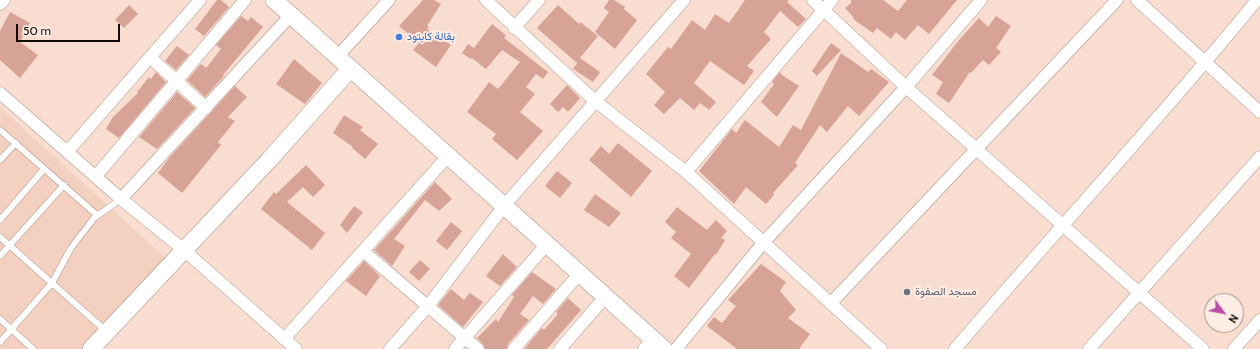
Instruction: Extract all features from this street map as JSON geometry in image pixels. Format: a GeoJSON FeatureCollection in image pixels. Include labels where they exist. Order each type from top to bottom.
{"type":"FeatureCollection","features":[{"type":"Feature","properties":{"kind":"street"},"geometry":{"type":"LineString","coordinates":[[0,4],[4,0]]}},
{"type":"Feature","properties":{"kind":"street"},"geometry":{"type":"LineString","coordinates":[[68,151],[151,58],[200,0]]}},
{"type":"Feature","properties":{"kind":"street"},"geometry":{"type":"LineString","coordinates":[[96,176],[244,0]]}},
{"type":"Feature","properties":{"kind":"street"},"geometry":{"type":"LineString","coordinates":[[274,0],[606,296],[654,346]]}},
{"type":"Feature","properties":{"kind":"street"},"geometry":{"type":"LineString","coordinates":[[337,57],[389,0]]}},
{"type":"Feature","properties":{"kind":"street"},"geometry":{"type":"LineString","coordinates":[[486,0],[514,28],[595,101],[686,172],[881,349]]}},
{"type":"Feature","properties":{"kind":"street"},"geometry":{"type":"LineString","coordinates":[[514,28],[538,0]]}},
{"type":"Feature","properties":{"kind":"street"},"geometry":{"type":"LineString","coordinates":[[390,349],[428,306],[504,206],[684,0]]}},
{"type":"Feature","properties":{"kind":"street"},"geometry":{"type":"LineString","coordinates":[[813,0],[906,86],[1203,349]]}},
{"type":"Feature","properties":{"kind":"street"},"geometry":{"type":"LineString","coordinates":[[686,172],[832,0]]}},
{"type":"Feature","properties":{"kind":"street"},"geometry":{"type":"LineString","coordinates":[[676,349],[764,242],[906,86],[981,0]]}},
{"type":"Feature","properties":{"kind":"street"},"geometry":{"type":"LineString","coordinates":[[831,303],[1117,0]]}},
{"type":"Feature","properties":{"kind":"street"},"geometry":{"type":"LineString","coordinates":[[1137,0],[1260,112]]}},
{"type":"Feature","properties":{"kind":"street"},"geometry":{"type":"LineString","coordinates":[[955,349],[1206,62],[1257,0]]}},
{"type":"Feature","properties":{"kind":"street"},"geometry":{"type":"LineString","coordinates":[[121,199],[291,16]]}},
{"type":"Feature","properties":{"kind":"street"},"geometry":{"type":"LineString","coordinates":[[151,58],[206,108]]}},
{"type":"Feature","properties":{"kind":"street"},"geometry":{"type":"LineString","coordinates":[[91,349],[270,159],[350,69]]}},
{"type":"Feature","properties":{"kind":"street"},"geometry":{"type":"LineString","coordinates":[[0,93],[121,199],[184,250],[290,346],[363,251],[448,156]]}},
{"type":"Feature","properties":{"kind":"street"},"geometry":{"type":"LineString","coordinates":[[1090,349],[1260,157]]}},
{"type":"Feature","properties":{"kind":"street"},"geometry":{"type":"LineString","coordinates":[[454,349],[547,244]]}},
{"type":"Feature","properties":{"kind":"street"},"geometry":{"type":"LineString","coordinates":[[363,251],[478,349]]}},
{"type":"Feature","properties":{"kind":"street"},"geometry":{"type":"LineString","coordinates":[[514,349],[580,273]]}},
{"type":"Feature","properties":{"kind":"street"},"geometry":{"type":"LineString","coordinates":[[560,349],[606,296]]}},
{"type":"Feature","properties":{"kind":"street"},"geometry":{"type":"LineString","coordinates":[[1234,349],[1260,320]]}},
{"type":"Feature","properties":{"kind":"lane"},"geometry":{"type":"LineString","coordinates":[[0,130],[97,215]]}},
{"type":"Feature","properties":{"kind":"lane"},"geometry":{"type":"LineString","coordinates":[[0,160],[16,144]]}},
{"type":"Feature","properties":{"kind":"lane"},"geometry":{"type":"LineString","coordinates":[[0,220],[44,169]]}},
{"type":"Feature","properties":{"kind":"lane"},"geometry":{"type":"LineString","coordinates":[[0,256],[64,185]]}},
{"type":"Feature","properties":{"kind":"lane"},"geometry":{"type":"LineString","coordinates":[[0,342],[52,283],[71,248],[97,215],[121,199]]}},
{"type":"Feature","properties":{"kind":"lane"},"geometry":{"type":"LineString","coordinates":[[0,237],[107,332]]}},
{"type":"Feature","properties":{"kind":"lane"},"geometry":{"type":"LineString","coordinates":[[0,319],[33,349]]}},
{"type":"Feature","properties":{"kind":"shaded area"},"geometry":{"type":"Polygon","coordinates":[[[0,107],[170,262],[89,349],[0,349],[0,107]]]}},
{"type":"Feature","properties":{"kind":"building"},"geometry":{"type":"Polygon","coordinates":[[[217,0],[221,0],[229,7],[204,36],[195,29],[217,0]]]}},
{"type":"Feature","properties":{"kind":"building"},"geometry":{"type":"Polygon","coordinates":[[[423,0],[434,0],[441,4],[427,26],[429,27],[427,29],[451,45],[436,67],[413,50],[419,43],[399,26],[423,0]]]}},
{"type":"Feature","properties":{"kind":"building"},"geometry":{"type":"Polygon","coordinates":[[[609,0],[614,0],[625,7],[624,9],[637,20],[615,49],[595,32],[609,12],[604,8],[609,0]]]}},
{"type":"Feature","properties":{"kind":"building"},"geometry":{"type":"Polygon","coordinates":[[[745,0],[789,0],[787,2],[806,19],[798,27],[780,11],[764,32],[771,39],[747,66],[754,71],[744,85],[710,61],[694,83],[716,102],[709,110],[700,103],[694,110],[680,98],[664,114],[654,105],[665,92],[646,74],[668,47],[671,49],[692,20],[705,30],[715,14],[729,23],[745,0]]]}},
{"type":"Feature","properties":{"kind":"building"},"geometry":{"type":"Polygon","coordinates":[[[851,0],[883,0],[898,11],[907,0],[957,0],[929,34],[918,25],[905,40],[896,32],[891,39],[877,28],[873,33],[853,19],[854,18],[845,8],[851,3],[851,0]]]}},
{"type":"Feature","properties":{"kind":"building"},"geometry":{"type":"Polygon","coordinates":[[[129,5],[138,14],[124,28],[115,20],[129,5]]]}},
{"type":"Feature","properties":{"kind":"building"},"geometry":{"type":"Polygon","coordinates":[[[558,5],[579,24],[580,22],[598,36],[580,58],[600,72],[593,82],[573,69],[580,59],[577,63],[537,28],[558,5]]]}},
{"type":"Feature","properties":{"kind":"building"},"geometry":{"type":"Polygon","coordinates":[[[10,12],[30,23],[20,42],[38,55],[20,78],[0,60],[0,31],[10,12]]]}},
{"type":"Feature","properties":{"kind":"building"},"geometry":{"type":"Polygon","coordinates":[[[241,16],[248,21],[251,17],[263,27],[223,75],[224,76],[205,97],[187,80],[201,64],[206,68],[221,49],[216,45],[241,16]]]}},
{"type":"Feature","properties":{"kind":"building"},"geometry":{"type":"Polygon","coordinates":[[[996,16],[1011,26],[996,48],[1001,52],[989,65],[983,60],[971,73],[970,72],[949,103],[936,94],[943,82],[932,75],[959,40],[979,18],[988,27],[996,16]]]}},
{"type":"Feature","properties":{"kind":"building"},"geometry":{"type":"Polygon","coordinates":[[[492,24],[506,35],[504,38],[548,72],[543,79],[536,74],[526,87],[535,94],[520,112],[543,131],[517,160],[492,139],[496,134],[467,112],[489,82],[498,89],[520,62],[502,50],[486,69],[472,58],[471,59],[462,53],[468,44],[474,48],[492,24]]]}},
{"type":"Feature","properties":{"kind":"building"},"geometry":{"type":"Polygon","coordinates":[[[831,43],[841,50],[817,76],[812,71],[831,43]]]}},
{"type":"Feature","properties":{"kind":"building"},"geometry":{"type":"Polygon","coordinates":[[[177,46],[189,55],[176,70],[165,61],[177,46]]]}},
{"type":"Feature","properties":{"kind":"building"},"geometry":{"type":"Polygon","coordinates":[[[841,53],[868,72],[871,69],[889,82],[859,116],[848,106],[827,132],[820,125],[795,163],[798,165],[773,193],[774,195],[766,204],[746,187],[734,204],[699,171],[732,129],[736,133],[745,120],[779,147],[793,125],[801,130],[841,53]]]}},
{"type":"Feature","properties":{"kind":"building"},"geometry":{"type":"Polygon","coordinates":[[[294,59],[322,83],[305,104],[276,84],[294,59]]]}},
{"type":"Feature","properties":{"kind":"building"},"geometry":{"type":"Polygon","coordinates":[[[156,72],[166,82],[119,138],[106,129],[113,117],[138,93],[137,92],[149,77],[151,79],[156,72]]]}},
{"type":"Feature","properties":{"kind":"building"},"geometry":{"type":"Polygon","coordinates":[[[780,72],[782,75],[799,86],[777,117],[761,102],[774,84],[772,82],[780,72]]]}},
{"type":"Feature","properties":{"kind":"building"},"geometry":{"type":"Polygon","coordinates":[[[567,85],[580,98],[568,112],[563,107],[558,112],[550,104],[567,85]]]}},
{"type":"Feature","properties":{"kind":"building"},"geometry":{"type":"Polygon","coordinates":[[[235,86],[247,97],[228,117],[235,121],[218,142],[221,145],[182,193],[158,173],[169,158],[235,86]]]}},
{"type":"Feature","properties":{"kind":"building"},"geometry":{"type":"Polygon","coordinates":[[[177,92],[195,108],[157,149],[139,137],[177,92]]]}},
{"type":"Feature","properties":{"kind":"building"},"geometry":{"type":"Polygon","coordinates":[[[344,115],[363,127],[360,130],[378,144],[365,159],[352,148],[353,147],[333,133],[344,115]]]}},
{"type":"Feature","properties":{"kind":"building"},"geometry":{"type":"Polygon","coordinates":[[[618,143],[652,171],[631,197],[589,160],[601,146],[609,154],[618,143]]]}},
{"type":"Feature","properties":{"kind":"building"},"geometry":{"type":"Polygon","coordinates":[[[306,165],[325,185],[313,197],[303,187],[287,202],[325,233],[312,250],[261,209],[274,192],[276,194],[306,165]]]}},
{"type":"Feature","properties":{"kind":"building"},"geometry":{"type":"Polygon","coordinates":[[[557,171],[572,183],[560,198],[545,186],[557,171]]]}},
{"type":"Feature","properties":{"kind":"building"},"geometry":{"type":"Polygon","coordinates":[[[435,182],[452,199],[439,211],[425,200],[394,239],[405,246],[392,266],[374,250],[435,182]]]}},
{"type":"Feature","properties":{"kind":"building"},"geometry":{"type":"Polygon","coordinates":[[[595,194],[621,213],[609,227],[584,210],[595,194]]]}},
{"type":"Feature","properties":{"kind":"building"},"geometry":{"type":"Polygon","coordinates":[[[354,206],[363,212],[347,233],[340,225],[354,206]]]}},
{"type":"Feature","properties":{"kind":"building"},"geometry":{"type":"Polygon","coordinates":[[[677,207],[707,230],[716,220],[727,231],[721,238],[725,240],[716,255],[715,254],[689,288],[674,276],[691,254],[671,238],[676,232],[665,222],[677,207]]]}},
{"type":"Feature","properties":{"kind":"building"},"geometry":{"type":"Polygon","coordinates":[[[451,222],[462,231],[447,250],[436,241],[451,222]]]}},
{"type":"Feature","properties":{"kind":"building"},"geometry":{"type":"Polygon","coordinates":[[[503,254],[517,267],[500,286],[486,276],[503,254]]]}},
{"type":"Feature","properties":{"kind":"building"},"geometry":{"type":"Polygon","coordinates":[[[420,260],[430,269],[419,281],[409,272],[420,260]]]}},
{"type":"Feature","properties":{"kind":"building"},"geometry":{"type":"Polygon","coordinates":[[[364,261],[380,276],[366,296],[346,281],[364,261]]]}},
{"type":"Feature","properties":{"kind":"building"},"geometry":{"type":"Polygon","coordinates":[[[761,264],[786,282],[780,291],[796,310],[788,318],[810,334],[799,349],[737,349],[707,326],[714,317],[722,323],[736,306],[728,300],[761,264]]]}},
{"type":"Feature","properties":{"kind":"building"},"geometry":{"type":"Polygon","coordinates":[[[532,272],[556,289],[543,304],[533,296],[520,314],[529,320],[508,344],[507,349],[485,349],[483,344],[477,338],[496,319],[498,322],[514,297],[512,295],[532,272]]]}},
{"type":"Feature","properties":{"kind":"building"},"geometry":{"type":"Polygon","coordinates":[[[451,289],[464,300],[470,293],[483,302],[463,327],[438,305],[451,289]]]}},
{"type":"Feature","properties":{"kind":"building"},"geometry":{"type":"Polygon","coordinates":[[[568,298],[581,310],[547,349],[524,349],[542,328],[544,330],[558,314],[556,312],[568,298]]]}},
{"type":"Feature","properties":{"kind":"place","name":"بقالة كابتود"},"geometry":{"type":"Point","coordinates":[399,37]}},
{"type":"Feature","properties":{"kind":"place","name":"مسجد الصفوة"},"geometry":{"type":"Point","coordinates":[907,292]}}]}
